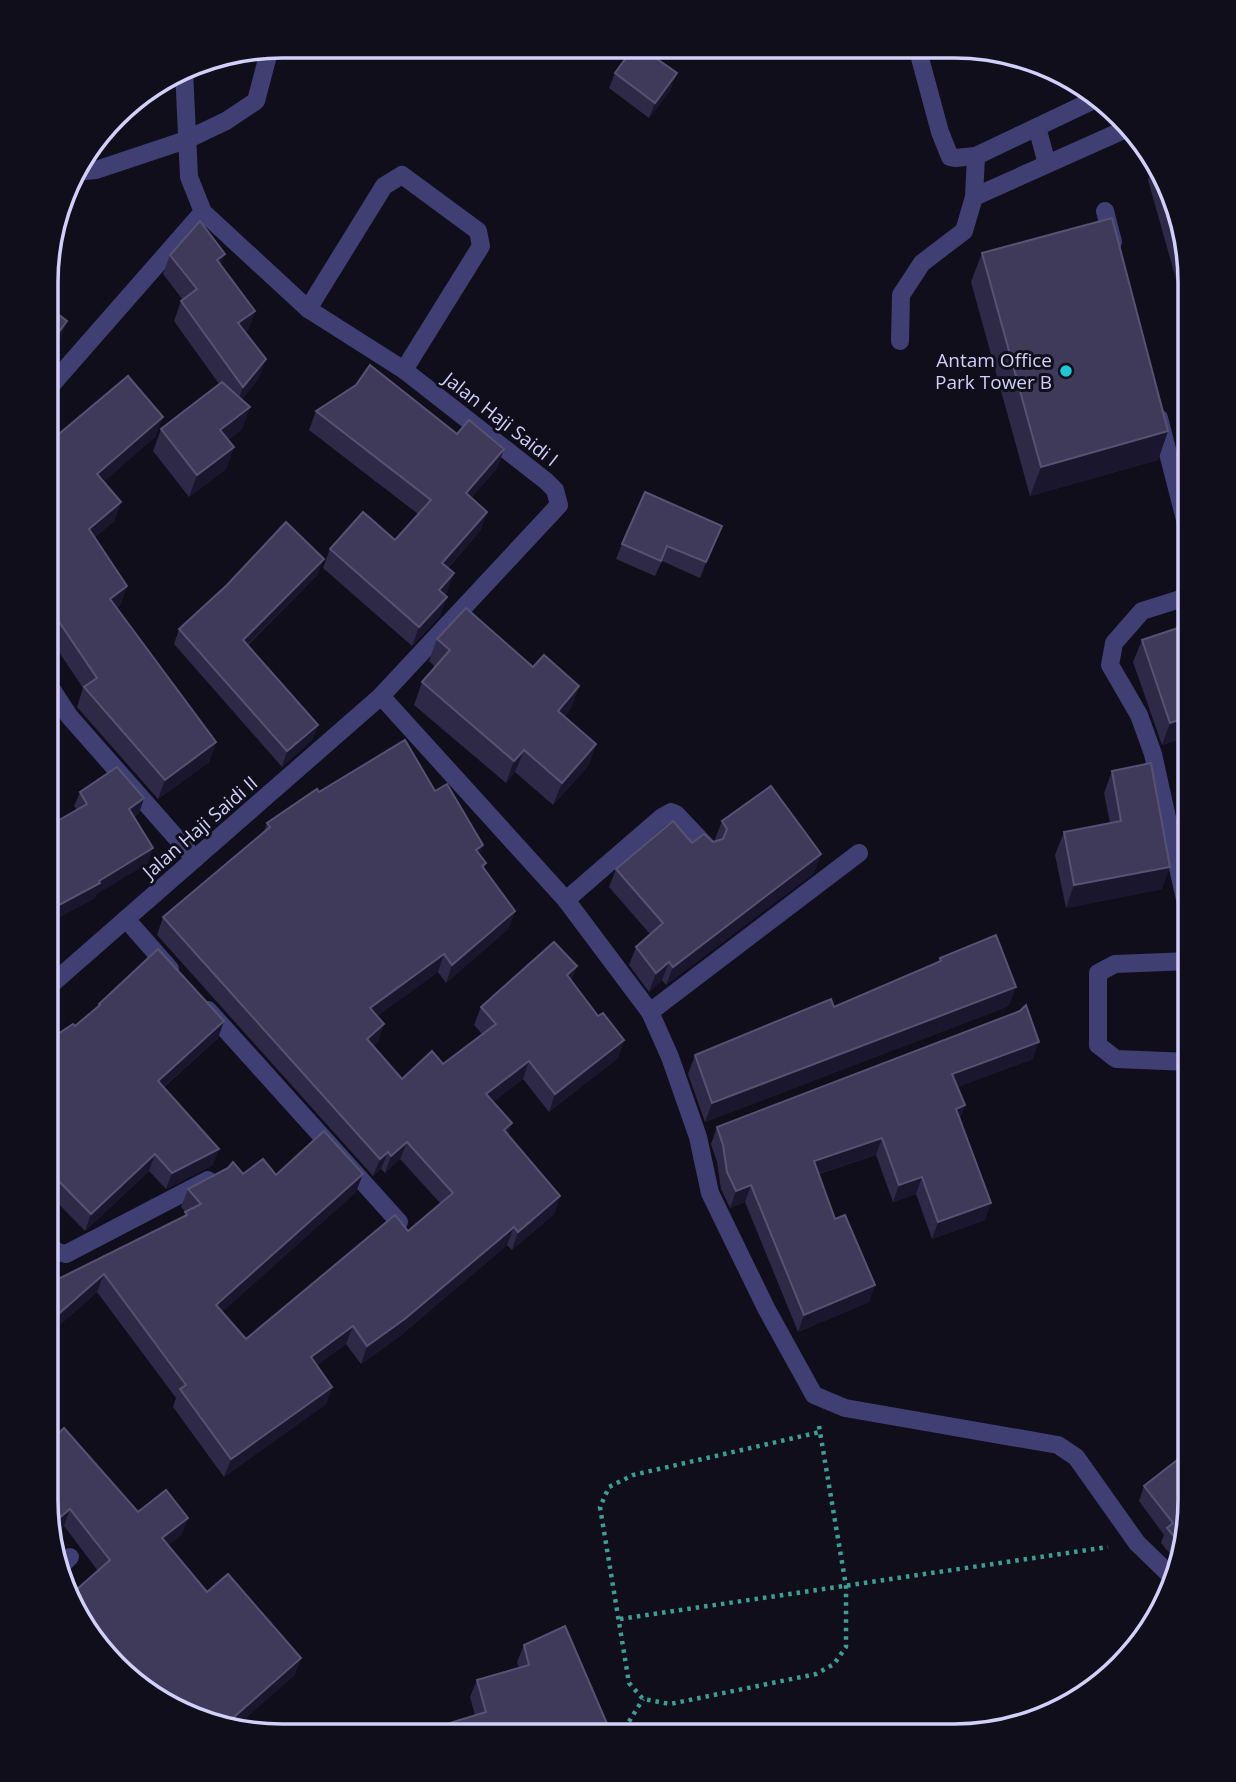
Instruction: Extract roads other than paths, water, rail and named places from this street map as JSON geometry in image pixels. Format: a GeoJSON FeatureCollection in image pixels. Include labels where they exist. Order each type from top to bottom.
{"type":"FeatureCollection","features":[{"type":"Feature","properties":{"kind":"street"},"geometry":{"type":"LineString","coordinates":[[920,58],[940,132],[950,156],[955,158],[976,156],[1089,102]]}},
{"type":"Feature","properties":{"kind":"street"},"geometry":{"type":"LineString","coordinates":[[88,171],[186,140],[226,121],[256,101],[267,59]]}},
{"type":"Feature","properties":{"kind":"street"},"geometry":{"type":"LineString","coordinates":[[58,377],[203,212],[189,177],[184,80]]}},
{"type":"Feature","properties":{"kind":"street"},"geometry":{"type":"LineString","coordinates":[[1037,127],[1047,164]]}},
{"type":"Feature","properties":{"kind":"street"},"geometry":{"type":"LineString","coordinates":[[974,197],[1120,131]]}},
{"type":"Feature","properties":{"kind":"street"},"geometry":{"type":"LineString","coordinates":[[900,341],[901,295],[922,262],[964,231],[974,197],[976,156]]}},
{"type":"Feature","properties":{"kind":"street"},"geometry":{"type":"LineString","coordinates":[[308,309],[384,186],[402,175],[478,231],[481,246],[404,370]]}},
{"type":"Feature","properties":{"kind":"street"},"geometry":{"type":"LineString","coordinates":[[1105,211],[1119,264]]}},
{"type":"Feature","properties":{"kind":"street","name":"Jalan Haji Saidi I"},"geometry":{"type":"LineString","coordinates":[[203,212],[308,309],[404,370],[555,490],[559,505],[381,696]]}},
{"type":"Feature","properties":{"kind":"street"},"geometry":{"type":"LineString","coordinates":[[1153,395],[1178,492]]}},
{"type":"Feature","properties":{"kind":"street"},"geometry":{"type":"LineString","coordinates":[[1178,600],[1142,611],[1114,643],[1110,665],[1139,715],[1153,754],[1178,868]]}},
{"type":"Feature","properties":{"kind":"street"},"geometry":{"type":"LineString","coordinates":[[381,696],[566,900],[650,1012],[704,1134],[709,1193],[766,1308],[814,1395],[845,1408],[1058,1445],[1076,1457],[1137,1543],[1166,1571]]}},
{"type":"Feature","properties":{"kind":"street","name":"Jalan Haji Saidi II"},"geometry":{"type":"LineString","coordinates":[[58,978],[381,696]]}},
{"type":"Feature","properties":{"kind":"street"},"geometry":{"type":"LineString","coordinates":[[58,699],[69,716],[195,859]]}},
{"type":"Feature","properties":{"kind":"street"},"geometry":{"type":"LineString","coordinates":[[566,900],[671,812],[709,849]]}},
{"type":"Feature","properties":{"kind":"street"},"geometry":{"type":"LineString","coordinates":[[650,1012],[859,853]]}},
{"type":"Feature","properties":{"kind":"street"},"geometry":{"type":"LineString","coordinates":[[126,919],[180,980]]}},
{"type":"Feature","properties":{"kind":"street"},"geometry":{"type":"LineString","coordinates":[[1178,961],[1115,964],[1098,974],[1098,1045],[1116,1059],[1178,1062]]}},
{"type":"Feature","properties":{"kind":"street"},"geometry":{"type":"LineString","coordinates":[[198,1000],[399,1222]]}},
{"type":"Feature","properties":{"kind":"street"},"geometry":{"type":"LineString","coordinates":[[58,1252],[66,1254],[216,1176]]}},
{"type":"Feature","properties":{"kind":"place","name":"Antam Office Park Tower B"},"geometry":{"type":"Point","coordinates":[1066,371]}}]}
